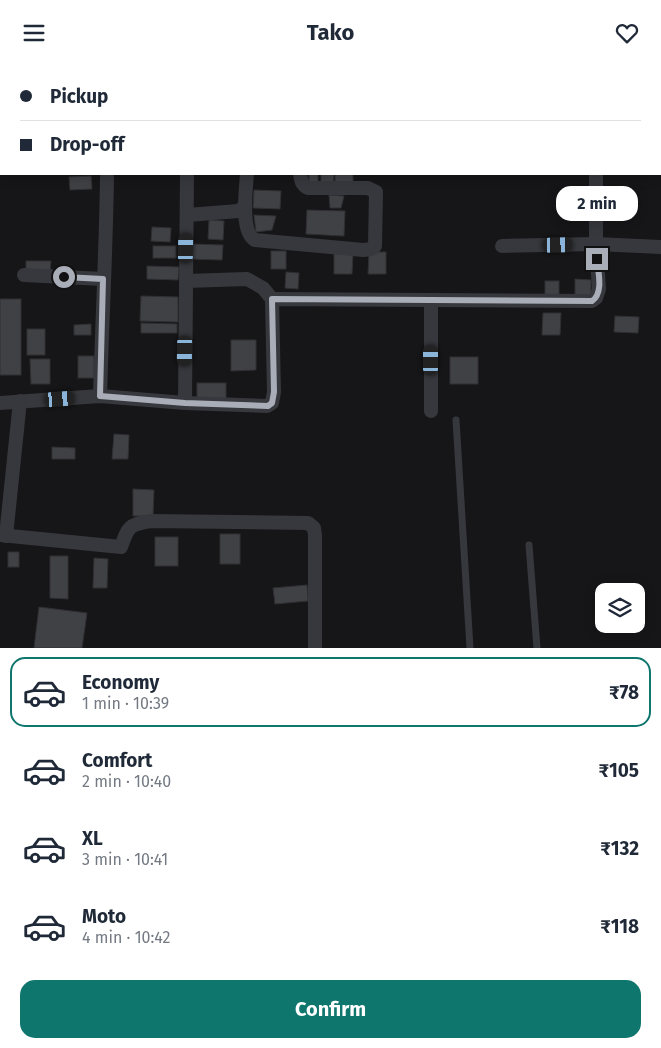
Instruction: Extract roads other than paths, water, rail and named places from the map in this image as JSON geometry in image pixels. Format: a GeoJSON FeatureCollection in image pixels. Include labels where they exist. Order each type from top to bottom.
{"type":"FeatureCollection","features":[{"type":"Feature","properties":{"kind":"street"},"geometry":{"type":"LineString","coordinates":[[185,403],[187,175]]}},
{"type":"Feature","properties":{"kind":"street"},"geometry":{"type":"LineString","coordinates":[[247,175],[244,206],[250,238],[363,250],[372,249],[376,246],[376,192],[368,188],[308,188],[300,181],[300,175]]}},
{"type":"Feature","properties":{"kind":"street"},"geometry":{"type":"LineString","coordinates":[[272,299],[592,301],[596,298],[599,289],[596,244],[596,175]]}},
{"type":"Feature","properties":{"kind":"street"},"geometry":{"type":"LineString","coordinates":[[100,396],[103,279],[106,259],[107,177]]}},
{"type":"Feature","properties":{"kind":"street"},"geometry":{"type":"LineString","coordinates":[[187,215],[239,211],[244,206]]}},
{"type":"Feature","properties":{"kind":"street"},"geometry":{"type":"LineString","coordinates":[[502,246],[596,244],[661,247]]}},
{"type":"Feature","properties":{"kind":"street"},"geometry":{"type":"LineString","coordinates":[[24,275],[103,279]]}},
{"type":"Feature","properties":{"kind":"street"},"geometry":{"type":"LineString","coordinates":[[0,403],[100,396],[185,403],[268,406],[272,403],[274,392],[272,299],[263,288],[247,279],[186,281]]}},
{"type":"Feature","properties":{"kind":"street"},"geometry":{"type":"LineString","coordinates":[[431,301],[432,411]]}},
{"type":"Feature","properties":{"kind":"street"},"geometry":{"type":"LineString","coordinates":[[20,401],[3,536],[121,547],[127,530],[134,523],[151,521],[308,523],[314,528],[315,535],[315,648]]}},
{"type":"Feature","properties":{"kind":"lane"},"geometry":{"type":"LineString","coordinates":[[456,420],[470,648]]}},
{"type":"Feature","properties":{"kind":"lane"},"geometry":{"type":"LineString","coordinates":[[529,545],[537,648]]}}]}
